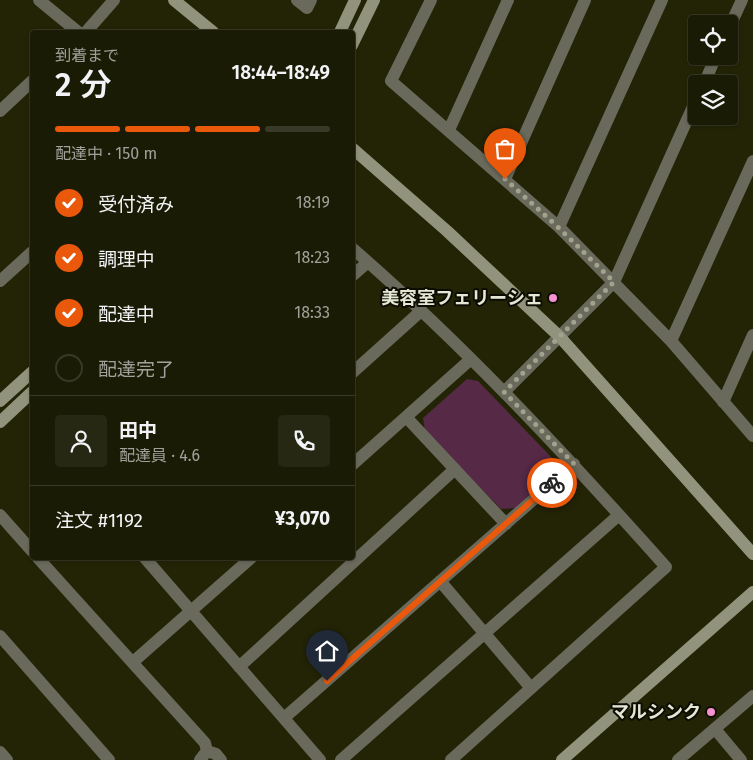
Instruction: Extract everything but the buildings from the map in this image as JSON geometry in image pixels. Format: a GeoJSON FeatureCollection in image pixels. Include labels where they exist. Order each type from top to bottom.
{"type":"FeatureCollection","features":[{"type":"Feature","properties":{"kind":"street"},"geometry":{"type":"LineString","coordinates":[[39,0],[76,30]]}},
{"type":"Feature","properties":{"kind":"street"},"geometry":{"type":"LineString","coordinates":[[88,30],[114,0]]}},
{"type":"Feature","properties":{"kind":"street"},"geometry":{"type":"LineString","coordinates":[[174,0],[211,30]]}},
{"type":"Feature","properties":{"kind":"street"},"geometry":{"type":"LineString","coordinates":[[297,0],[307,8],[311,0]]}},
{"type":"Feature","properties":{"kind":"street"},"geometry":{"type":"LineString","coordinates":[[341,30],[355,0]]}},
{"type":"Feature","properties":{"kind":"street"},"geometry":{"type":"LineString","coordinates":[[355,39],[374,0]]}},
{"type":"Feature","properties":{"kind":"street"},"geometry":{"type":"LineString","coordinates":[[430,0],[391,81],[559,228],[671,341],[753,436]]}},
{"type":"Feature","properties":{"kind":"street"},"geometry":{"type":"LineString","coordinates":[[449,130],[508,0]]}},
{"type":"Feature","properties":{"kind":"street"},"geometry":{"type":"LineString","coordinates":[[505,179],[586,0]]}},
{"type":"Feature","properties":{"kind":"street"},"geometry":{"type":"LineString","coordinates":[[559,228],[662,0]]}},
{"type":"Feature","properties":{"kind":"street"},"geometry":{"type":"LineString","coordinates":[[735,15],[742,0]]}},
{"type":"Feature","properties":{"kind":"street"},"geometry":{"type":"LineString","coordinates":[[0,111],[30,83]]}},
{"type":"Feature","properties":{"kind":"street"},"geometry":{"type":"LineString","coordinates":[[504,392],[614,282],[688,118]]}},
{"type":"Feature","properties":{"kind":"street"},"geometry":{"type":"LineString","coordinates":[[355,151],[447,231],[560,337],[753,554]]}},
{"type":"Feature","properties":{"kind":"street"},"geometry":{"type":"LineString","coordinates":[[671,341],[753,161]]}},
{"type":"Feature","properties":{"kind":"street"},"geometry":{"type":"LineString","coordinates":[[355,251],[504,392],[574,464],[666,567],[451,760]]}},
{"type":"Feature","properties":{"kind":"street"},"geometry":{"type":"LineString","coordinates":[[0,281],[30,254]]}},
{"type":"Feature","properties":{"kind":"street"},"geometry":{"type":"LineString","coordinates":[[355,273],[368,262]]}},
{"type":"Feature","properties":{"kind":"street"},"geometry":{"type":"LineString","coordinates":[[355,370],[420,311]]}},
{"type":"Feature","properties":{"kind":"street"},"geometry":{"type":"LineString","coordinates":[[723,402],[753,336]]}},
{"type":"Feature","properties":{"kind":"street"},"geometry":{"type":"LineString","coordinates":[[355,462],[471,359]]}},
{"type":"Feature","properties":{"kind":"street"},"geometry":{"type":"LineString","coordinates":[[0,401],[30,374]]}},
{"type":"Feature","properties":{"kind":"street"},"geometry":{"type":"LineString","coordinates":[[0,422],[30,394]]}},
{"type":"Feature","properties":{"kind":"street"},"geometry":{"type":"LineString","coordinates":[[407,418],[506,524]]}},
{"type":"Feature","properties":{"kind":"street"},"geometry":{"type":"LineString","coordinates":[[284,718],[574,464]]}},
{"type":"Feature","properties":{"kind":"street"},"geometry":{"type":"LineString","coordinates":[[239,666],[455,469]]}},
{"type":"Feature","properties":{"kind":"street"},"geometry":{"type":"LineString","coordinates":[[341,760],[619,515]]}},
{"type":"Feature","properties":{"kind":"street"},"geometry":{"type":"LineString","coordinates":[[3,524],[30,550]]}},
{"type":"Feature","properties":{"kind":"street"},"geometry":{"type":"LineString","coordinates":[[40,560],[205,743],[204,755],[216,754],[221,760]]}},
{"type":"Feature","properties":{"kind":"street"},"geometry":{"type":"LineString","coordinates":[[149,560],[320,760]]}},
{"type":"Feature","properties":{"kind":"street"},"geometry":{"type":"LineString","coordinates":[[133,662],[249,560]]}},
{"type":"Feature","properties":{"kind":"street"},"geometry":{"type":"LineString","coordinates":[[440,581],[531,688]]}},
{"type":"Feature","properties":{"kind":"street"},"geometry":{"type":"LineString","coordinates":[[562,760],[753,592]]}},
{"type":"Feature","properties":{"kind":"street"},"geometry":{"type":"LineString","coordinates":[[0,636],[109,760]]}},
{"type":"Feature","properties":{"kind":"street"},"geometry":{"type":"LineString","coordinates":[[678,760],[753,696]]}},
{"type":"Feature","properties":{"kind":"street"},"geometry":{"type":"LineString","coordinates":[[715,729],[741,760]]}},
{"type":"Feature","properties":{"kind":"street"},"geometry":{"type":"LineString","coordinates":[[0,752],[7,760]]}},
{"type":"Feature","properties":{"kind":"shaded area"},"geometry":{"type":"Polygon","coordinates":[[[467,379],[478,381],[556,462],[554,472],[515,508],[501,509],[425,431],[423,418],[467,379]]]}},
{"type":"Feature","properties":{"kind":"way so far"},"geometry":{"type":"LineString","coordinates":[[505,179],[614,282],[504,392],[574,464],[552,483]]}},
{"type":"Feature","properties":{"kind":"place","name":"美容室フェリーシェ"},"geometry":{"type":"Point","coordinates":[553,298]}},
{"type":"Feature","properties":{"kind":"place","name":"マルシンク"},"geometry":{"type":"Point","coordinates":[711,712]}},
{"type":"Feature","properties":{"kind":"route"},"geometry":{"type":"LineString","coordinates":[[327,681],[552,483]]}}]}
